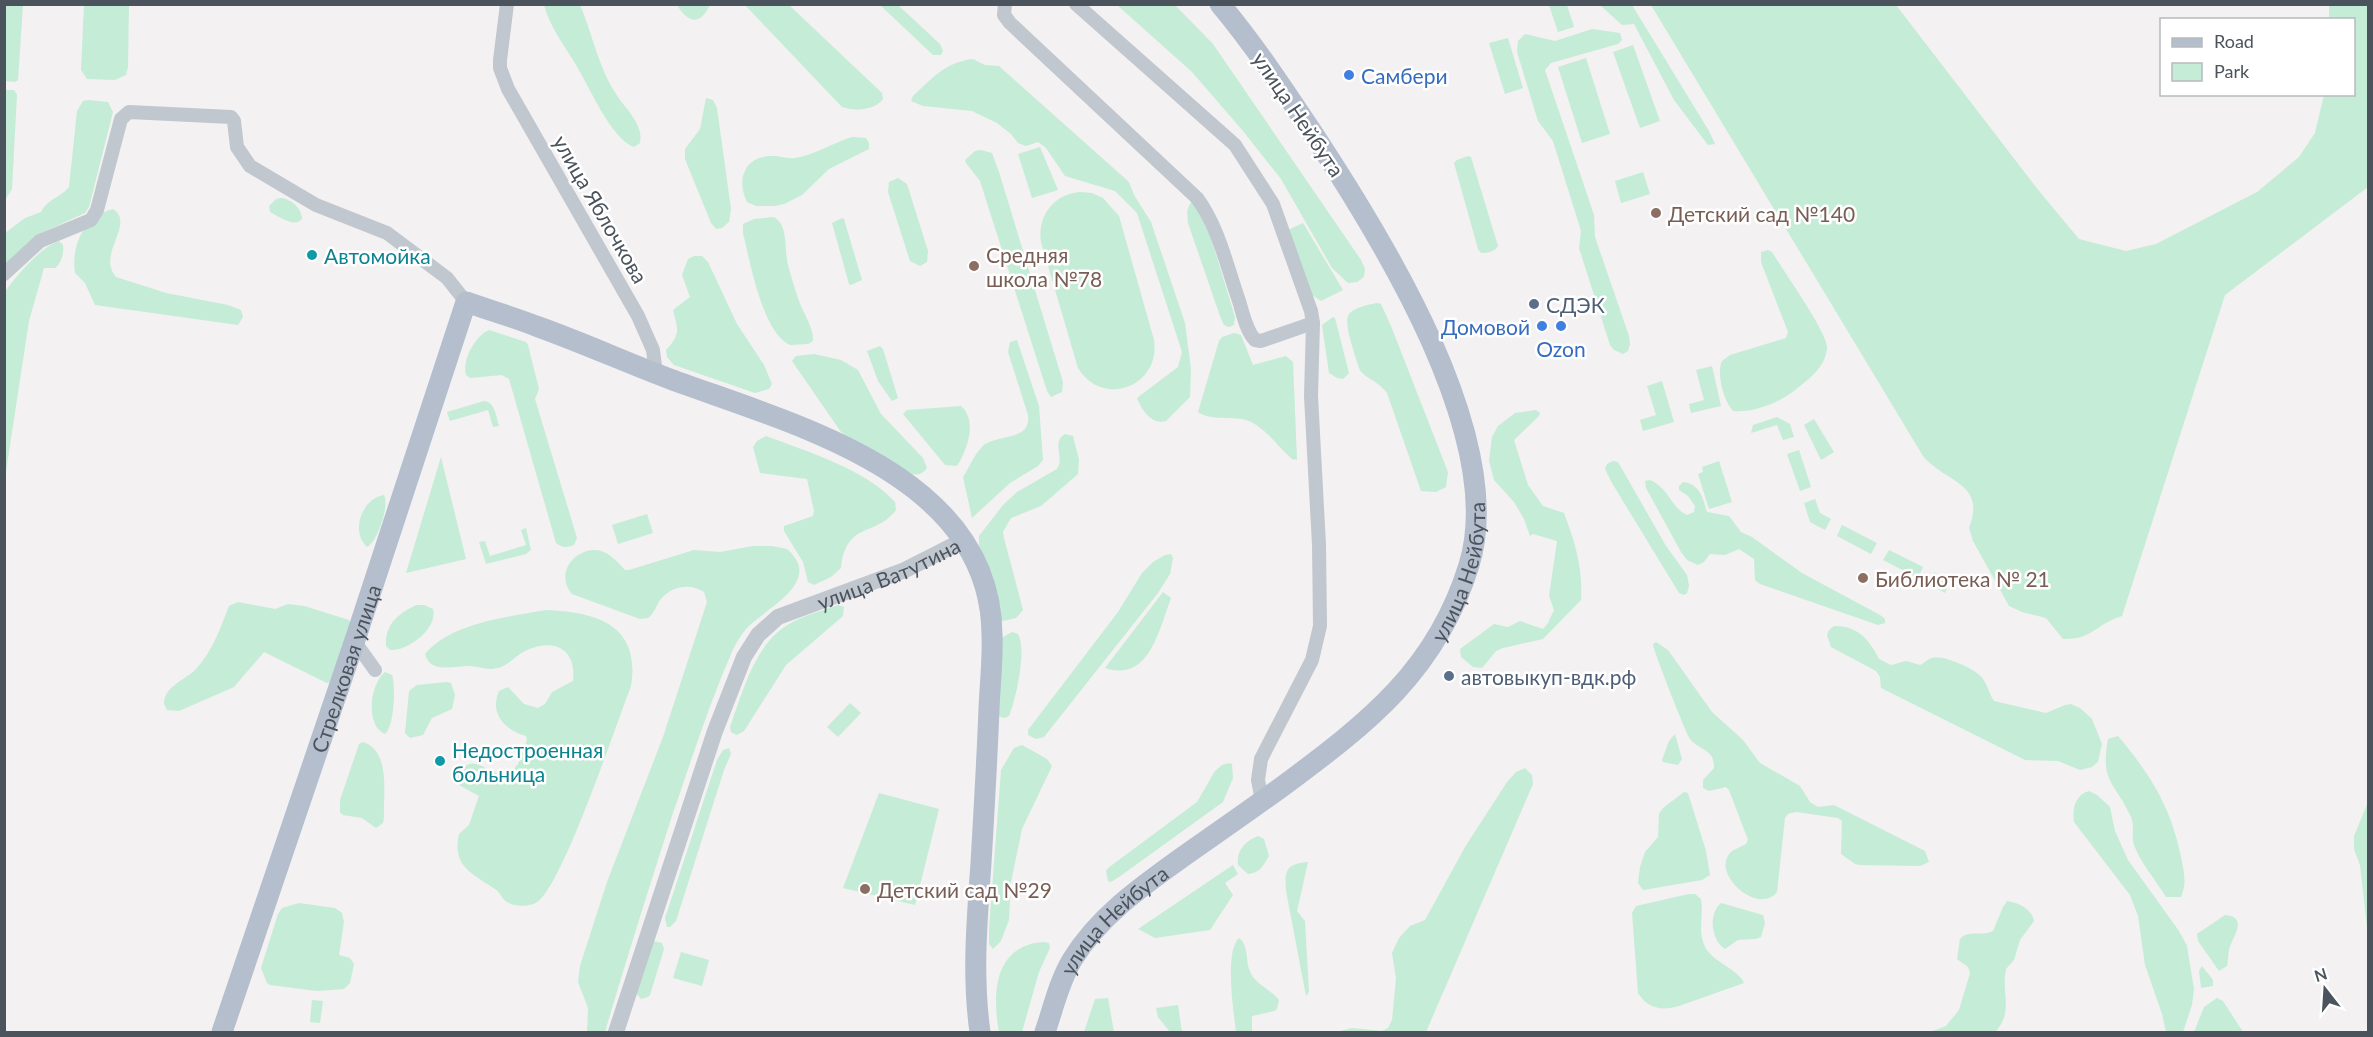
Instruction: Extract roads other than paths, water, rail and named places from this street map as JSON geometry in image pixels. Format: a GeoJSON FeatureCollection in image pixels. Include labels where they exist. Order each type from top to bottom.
{"type":"FeatureCollection","features":[{"type":"Feature","properties":{"kind":"main road","name":"улица Нейбута"},"geometry":{"type":"LineString","coordinates":[[1045,1032],[1070,964],[1104,919],[1155,876],[1330,750],[1410,679],[1429,652],[1453,609],[1470,562],[1476,505],[1473,474],[1461,424],[1444,372],[1402,280],[1344,181],[1258,53],[1220,4]]}},
{"type":"Feature","properties":{"kind":"main road","name":"улица Ватутина"},"geometry":{"type":"LineString","coordinates":[[466,302],[537,326],[656,374],[840,442],[882,466],[931,502],[964,540]]}},
{"type":"Feature","properties":{"kind":"main road","name":"Стрелковая улица"},"geometry":{"type":"LineString","coordinates":[[222,1032],[466,302]]}},
{"type":"Feature","properties":{"kind":"main road"},"geometry":{"type":"LineString","coordinates":[[964,540],[982,573],[990,602],[993,633],[974,955],[980,1032]]}},
{"type":"Feature","properties":{"kind":"street","name":"улица Яблочкова"},"geometry":{"type":"LineString","coordinates":[[507,4],[501,68],[508,89],[638,316],[653,350],[656,374]]}},
{"type":"Feature","properties":{"kind":"street"},"geometry":{"type":"LineString","coordinates":[[1005,4],[1005,15],[1010,23],[1197,198],[1206,210],[1246,322],[1255,340],[1261,341],[1313,323]]}},
{"type":"Feature","properties":{"kind":"street"},"geometry":{"type":"LineString","coordinates":[[1076,4],[1235,145],[1273,204],[1313,323],[1311,396],[1319,545],[1320,626],[1312,660],[1261,759],[1258,780],[1262,801]]}},
{"type":"Feature","properties":{"kind":"street"},"geometry":{"type":"LineString","coordinates":[[4,274],[40,242],[90,220],[97,210],[121,118],[129,112],[156,112],[231,117],[234,122],[237,147],[250,166],[316,206],[387,233],[447,278],[466,302]]}},
{"type":"Feature","properties":{"kind":"street","name":"улица Ватутина"},"geometry":{"type":"LineString","coordinates":[[616,1032],[715,731],[744,657],[758,635],[769,624],[785,614],[905,570],[964,540]]}},
{"type":"Feature","properties":{"kind":"street"},"geometry":{"type":"LineString","coordinates":[[354,642],[375,670]]}},
{"type":"Feature","properties":{"kind":"place","name":"Самбери"},"geometry":{"type":"Point","coordinates":[1349,75]}},
{"type":"Feature","properties":{"kind":"place","name":"Детский сад №140"},"geometry":{"type":"Point","coordinates":[1656,213]}},
{"type":"Feature","properties":{"kind":"place","name":"Автомойка"},"geometry":{"type":"Point","coordinates":[312,255]}},
{"type":"Feature","properties":{"kind":"place","name":"Средняя школа №78"},"geometry":{"type":"Point","coordinates":[974,266]}},
{"type":"Feature","properties":{"kind":"place","name":"СДЭК"},"geometry":{"type":"Point","coordinates":[1534,304]}},
{"type":"Feature","properties":{"kind":"place","name":"Домовой"},"geometry":{"type":"Point","coordinates":[1542,326]}},
{"type":"Feature","properties":{"kind":"place","name":"Ozon"},"geometry":{"type":"Point","coordinates":[1561,326]}},
{"type":"Feature","properties":{"kind":"place","name":"Библиотека № 21"},"geometry":{"type":"Point","coordinates":[1863,578]}},
{"type":"Feature","properties":{"kind":"place","name":"автовыкуп-вдк.рф"},"geometry":{"type":"Point","coordinates":[1449,676]}},
{"type":"Feature","properties":{"kind":"place","name":"Недостроенная больница"},"geometry":{"type":"Point","coordinates":[440,761]}},
{"type":"Feature","properties":{"kind":"place","name":"Детский сад №29"},"geometry":{"type":"Point","coordinates":[865,889]}}]}
